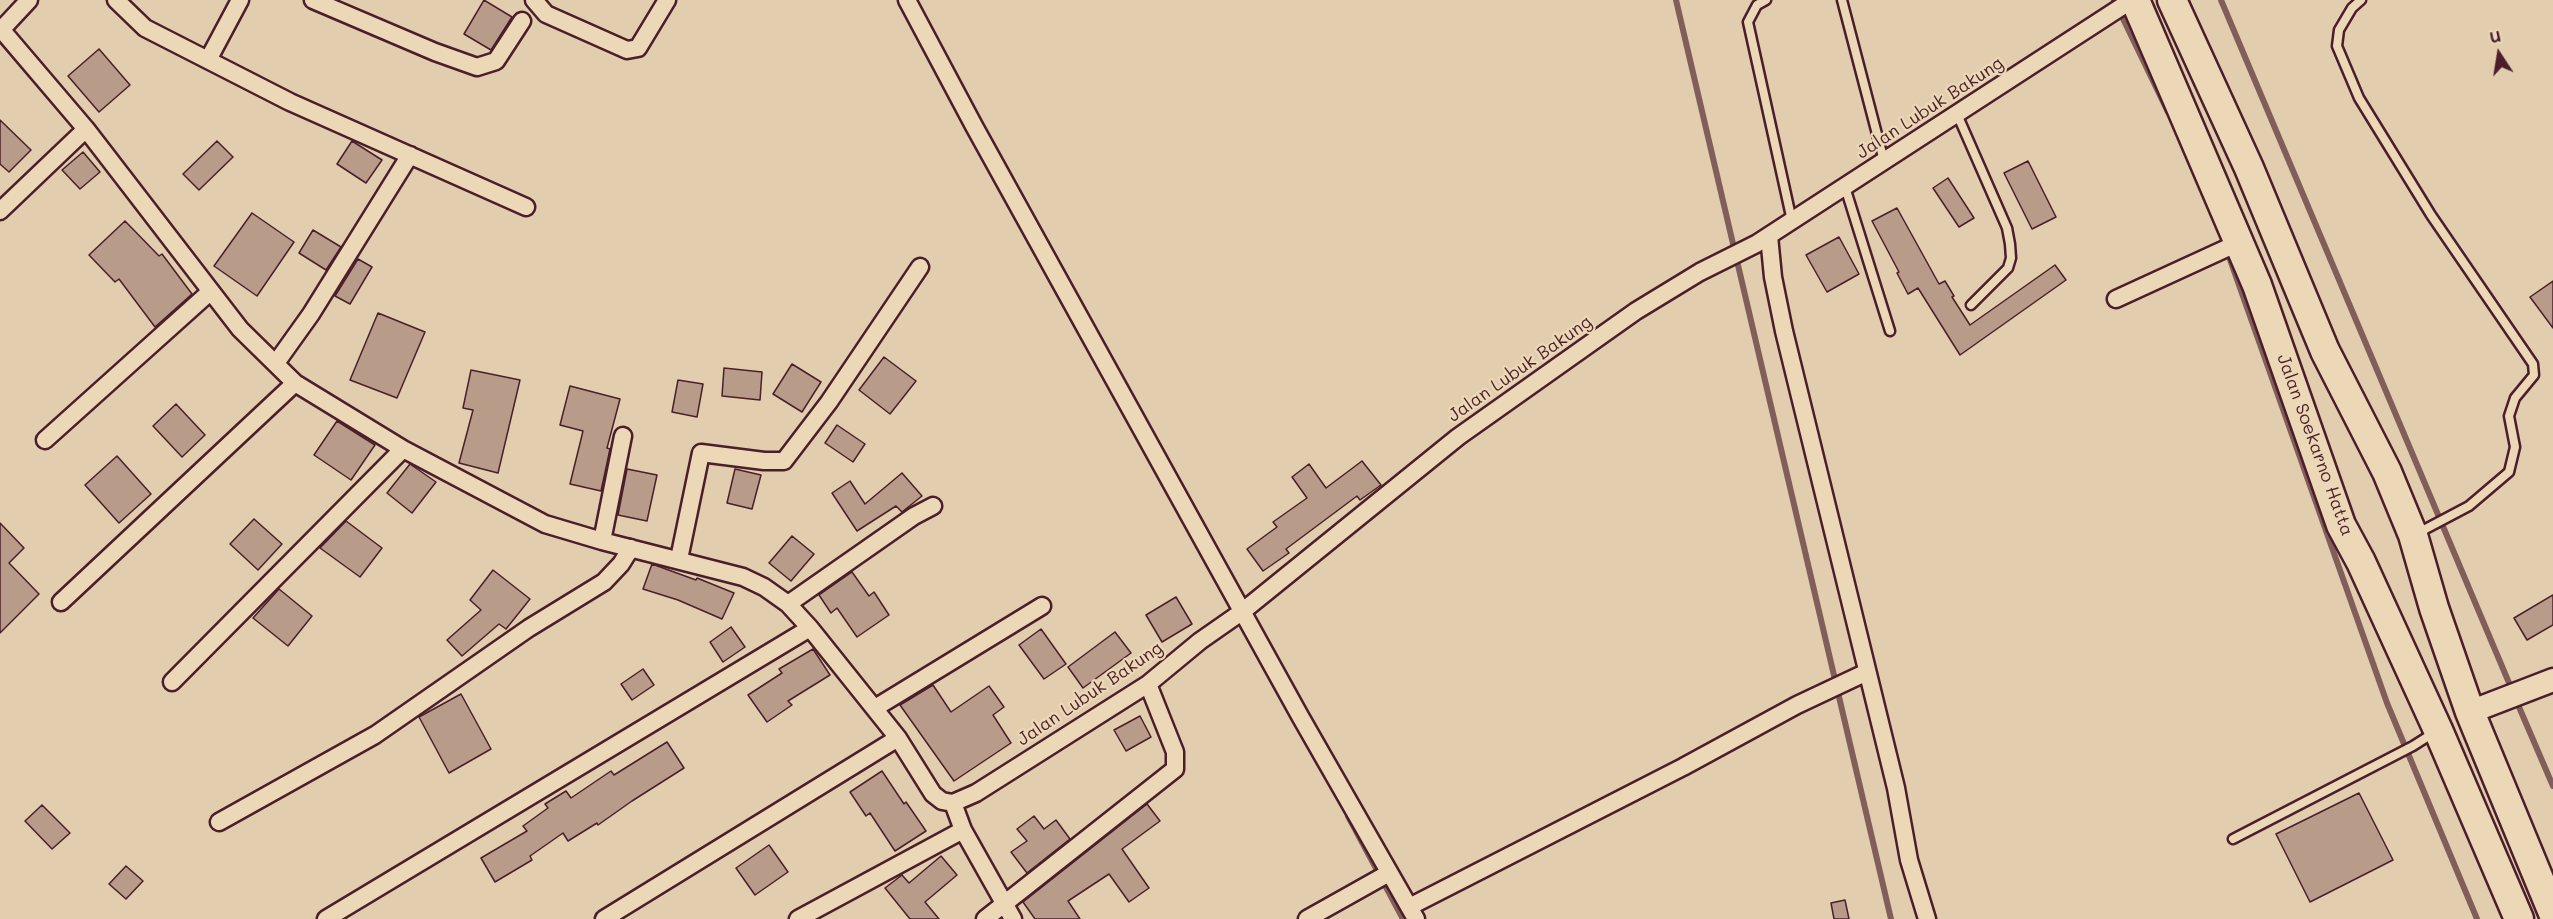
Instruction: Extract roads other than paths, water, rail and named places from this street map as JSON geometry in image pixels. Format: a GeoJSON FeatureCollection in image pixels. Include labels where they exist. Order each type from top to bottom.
{"type":"FeatureCollection","features":[{"type":"Feature","properties":{"kind":"highway"},"geometry":{"type":"LineString","coordinates":[[2172,0],[2249,168],[2325,351],[2387,472],[2423,530],[2434,608],[2483,708],[2553,913]]}},
{"type":"Feature","properties":{"kind":"highway","name":"Jalan Soekarno Hatta"},"geometry":{"type":"LineString","coordinates":[[2131,1],[2257,285],[2341,525],[2361,562],[2438,730],[2519,919]]}},
{"type":"Feature","properties":{"kind":"street"},"geometry":{"type":"LineString","coordinates":[[29,0],[1,29],[86,129],[240,329],[295,383],[403,449],[545,524],[743,577],[764,587],[788,604],[898,738],[933,794],[942,801],[953,803],[963,830],[1009,912]]}},
{"type":"Feature","properties":{"kind":"street"},"geometry":{"type":"LineString","coordinates":[[116,0],[145,28],[290,102],[526,207]]}},
{"type":"Feature","properties":{"kind":"street"},"geometry":{"type":"LineString","coordinates":[[208,60],[240,0]]}},
{"type":"Feature","properties":{"kind":"street"},"geometry":{"type":"LineString","coordinates":[[313,0],[435,52],[477,67],[496,61],[522,21]]}},
{"type":"Feature","properties":{"kind":"street"},"geometry":{"type":"LineString","coordinates":[[534,0],[546,14],[627,50],[638,48],[666,0]]}},
{"type":"Feature","properties":{"kind":"street"},"geometry":{"type":"LineString","coordinates":[[907,0],[979,136],[1387,875],[1413,913],[1814,697],[1862,675]]}},
{"type":"Feature","properties":{"kind":"street","name":"Jalan Lubuk Bakung"},"geometry":{"type":"LineString","coordinates":[[953,803],[976,793],[1148,684],[1200,641],[1242,612],[1458,437],[1636,311],[1700,272],[1763,240],[1792,222],[2131,1]]}},
{"type":"Feature","properties":{"kind":"street"},"geometry":{"type":"LineString","coordinates":[[0,211],[86,129]]}},
{"type":"Feature","properties":{"kind":"street"},"geometry":{"type":"LineString","coordinates":[[276,363],[311,314],[410,155]]}},
{"type":"Feature","properties":{"kind":"street"},"geometry":{"type":"LineString","coordinates":[[1763,240],[1862,675],[1896,788],[1909,860],[1927,919]]}},
{"type":"Feature","properties":{"kind":"street"},"geometry":{"type":"LineString","coordinates":[[2116,299],[2238,243]]}},
{"type":"Feature","properties":{"kind":"street"},"geometry":{"type":"LineString","coordinates":[[679,559],[701,453],[764,461],[784,461],[829,402],[920,267]]}},
{"type":"Feature","properties":{"kind":"street"},"geometry":{"type":"LineString","coordinates":[[45,440],[211,291]]}},
{"type":"Feature","properties":{"kind":"street"},"geometry":{"type":"LineString","coordinates":[[61,602],[295,383]]}},
{"type":"Feature","properties":{"kind":"street"},"geometry":{"type":"LineString","coordinates":[[602,541],[623,436]]}},
{"type":"Feature","properties":{"kind":"street"},"geometry":{"type":"LineString","coordinates":[[172,682],[403,449]]}},
{"type":"Feature","properties":{"kind":"street"},"geometry":{"type":"LineString","coordinates":[[788,604],[914,516],[933,506]]}},
{"type":"Feature","properties":{"kind":"street"},"geometry":{"type":"LineString","coordinates":[[219,822],[375,735],[529,628],[604,582],[621,564],[631,548]]}},
{"type":"Feature","properties":{"kind":"street"},"geometry":{"type":"LineString","coordinates":[[875,708],[1042,606]]}},
{"type":"Feature","properties":{"kind":"street"},"geometry":{"type":"LineString","coordinates":[[326,919],[810,628]]}},
{"type":"Feature","properties":{"kind":"street"},"geometry":{"type":"LineString","coordinates":[[2483,708],[2553,680]]}},
{"type":"Feature","properties":{"kind":"street"},"geometry":{"type":"LineString","coordinates":[[985,919],[1009,912],[1175,769],[1175,752],[1148,684]]}},
{"type":"Feature","properties":{"kind":"street"},"geometry":{"type":"LineString","coordinates":[[604,919],[898,738]]}},
{"type":"Feature","properties":{"kind":"street"},"geometry":{"type":"LineString","coordinates":[[798,919],[963,830]]}},
{"type":"Feature","properties":{"kind":"street"},"geometry":{"type":"LineString","coordinates":[[1307,919],[1387,875]]}},
{"type":"Feature","properties":{"kind":"lane"},"geometry":{"type":"LineString","coordinates":[[1766,0],[1757,5],[1748,22],[1792,222]]}},
{"type":"Feature","properties":{"kind":"lane"},"geometry":{"type":"LineString","coordinates":[[1842,0],[1885,161]]}},
{"type":"Feature","properties":{"kind":"lane"},"geometry":{"type":"LineString","coordinates":[[2361,0],[2352,8],[2339,30],[2337,46],[2359,98],[2431,215],[2533,364],[2534,375],[2515,398],[2509,416],[2515,447],[2509,472],[2469,506],[2423,530]]}},
{"type":"Feature","properties":{"kind":"lane"},"geometry":{"type":"LineString","coordinates":[[1957,114],[2007,228],[2010,244],[2011,258],[2008,268],[1971,305]]}},
{"type":"Feature","properties":{"kind":"lane"},"geometry":{"type":"LineString","coordinates":[[1845,187],[1890,331]]}},
{"type":"Feature","properties":{"kind":"lane"},"geometry":{"type":"LineString","coordinates":[[2233,839],[2413,746],[2438,730]]}},
{"type":"Feature","properties":{"kind":"waterway"},"geometry":{"type":"LineString","coordinates":[[1676,0],[1891,919]]}},
{"type":"Feature","properties":{"kind":"waterway"},"geometry":{"type":"LineString","coordinates":[[2114,0],[2168,112]]}},
{"type":"Feature","properties":{"kind":"waterway"},"geometry":{"type":"LineString","coordinates":[[2221,0],[2512,690]]}},
{"type":"Feature","properties":{"kind":"waterway"},"geometry":{"type":"LineString","coordinates":[[2227,251],[2387,703],[2477,919]]}},
{"type":"Feature","properties":{"kind":"waterway"},"geometry":{"type":"LineString","coordinates":[[2516,700],[2553,786]]}},
{"type":"Feature","properties":{"kind":"waterway"},"geometry":{"type":"LineString","coordinates":[[1348,816],[1403,919]]}}]}
